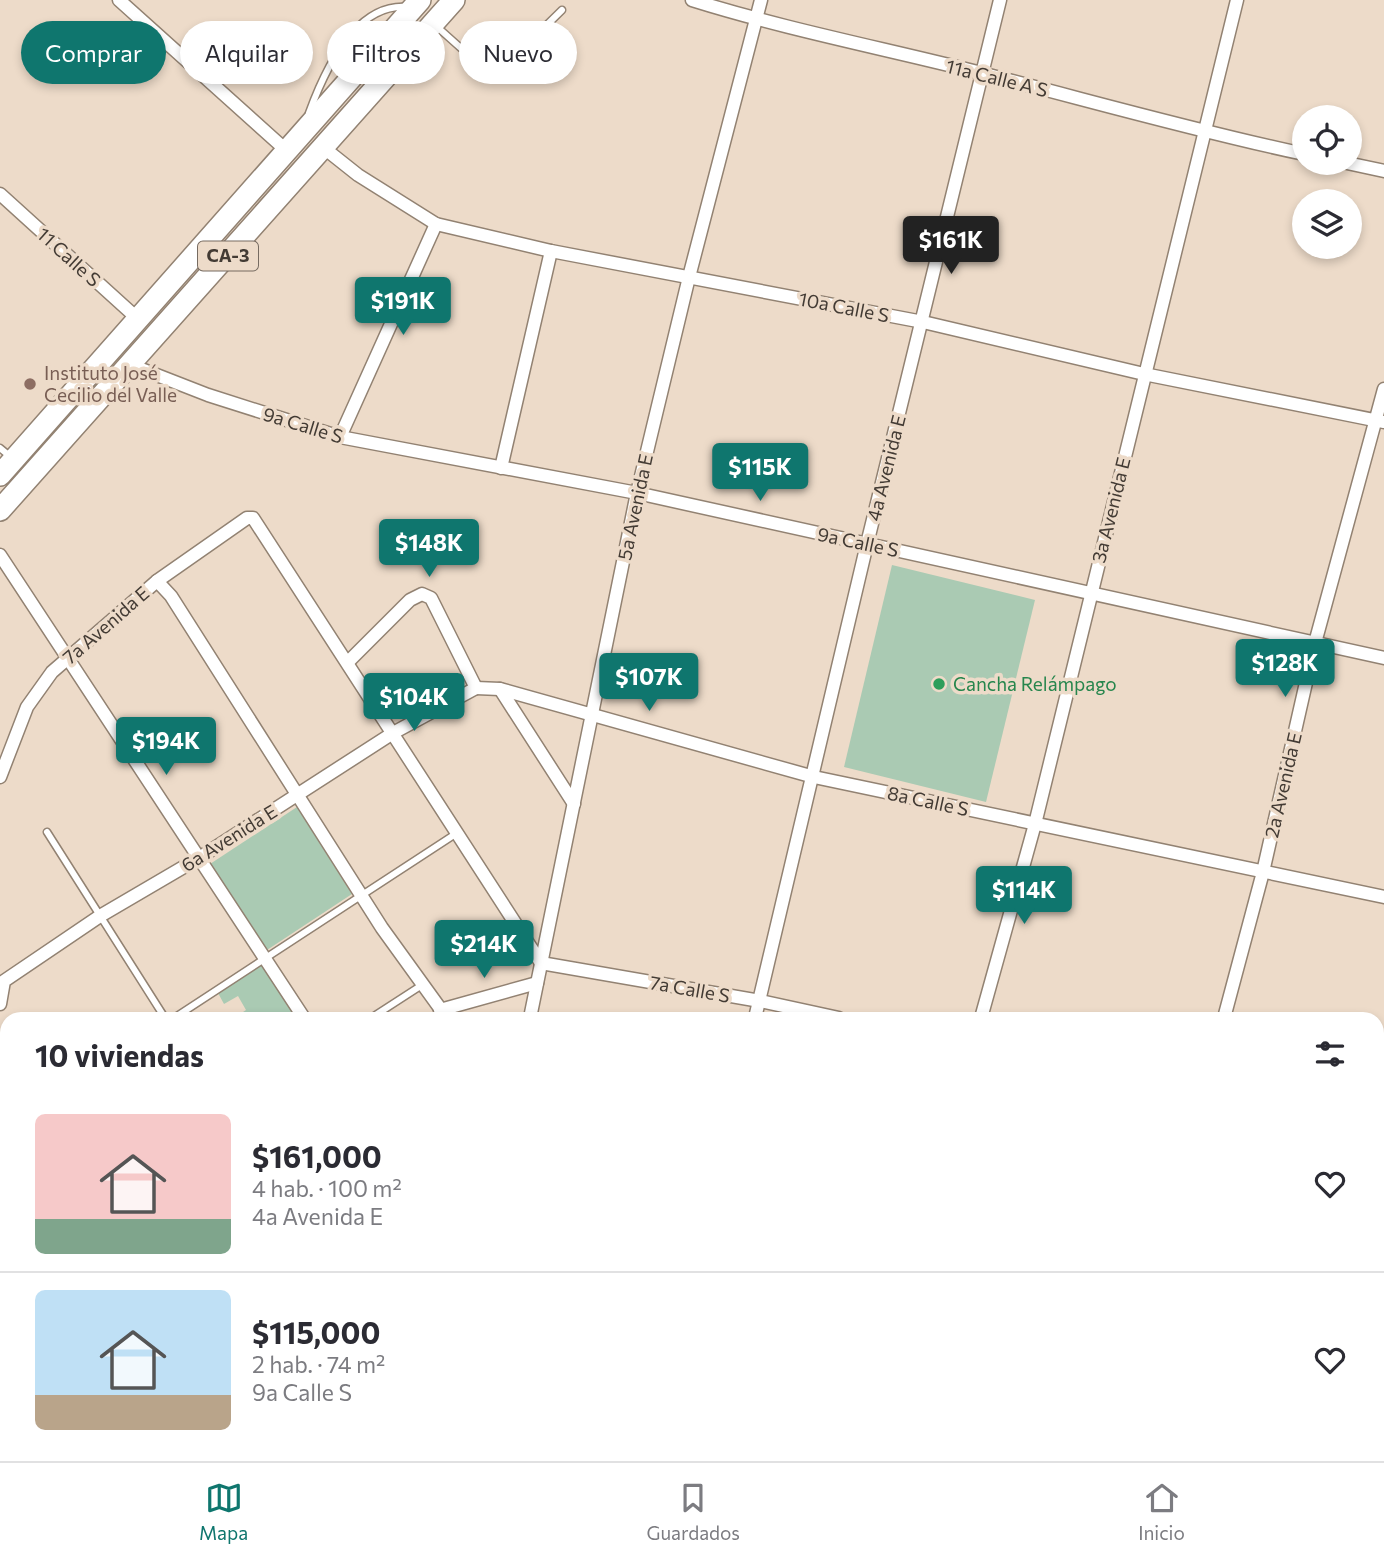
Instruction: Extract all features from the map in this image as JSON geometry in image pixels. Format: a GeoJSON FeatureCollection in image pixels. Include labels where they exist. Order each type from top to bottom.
{"type":"FeatureCollection","features":[{"type":"Feature","properties":{"kind":"highway","name":"CA-3"},"geometry":{"type":"LineString","coordinates":[[436,21],[454,0]]}},
{"type":"Feature","properties":{"kind":"highway","name":"CA-3"},"geometry":{"type":"LineString","coordinates":[[5,461],[138,319],[420,2]]}},
{"type":"Feature","properties":{"kind":"highway","name":"CA-3"},"geometry":{"type":"LineString","coordinates":[[0,510],[380,84]]}},
{"type":"Feature","properties":{"kind":"street"},"geometry":{"type":"LineString","coordinates":[[119,0],[287,151]]}},
{"type":"Feature","properties":{"kind":"street","name":"11a Calle A S"},"geometry":{"type":"LineString","coordinates":[[692,0],[756,20],[984,73],[1205,133],[1292,151]]}},
{"type":"Feature","properties":{"kind":"street","name":"5a Avenida E"},"geometry":{"type":"LineString","coordinates":[[531,1012],[637,494],[689,277],[761,0]]}},
{"type":"Feature","properties":{"kind":"street","name":"4a Avenida E"},"geometry":{"type":"LineString","coordinates":[[757,1012],[867,544],[1000,0]]}},
{"type":"Feature","properties":{"kind":"street","name":"3a Avenida E"},"geometry":{"type":"LineString","coordinates":[[983,1012],[1035,824],[1237,0]]}},
{"type":"Feature","properties":{"kind":"street"},"geometry":{"type":"LineString","coordinates":[[420,2],[431,21]]}},
{"type":"Feature","properties":{"kind":"street","name":"10a Calle S"},"geometry":{"type":"LineString","coordinates":[[324,148],[358,175],[436,224],[551,251],[923,322],[1144,374],[1380,421]]}},
{"type":"Feature","properties":{"kind":"street"},"geometry":{"type":"LineString","coordinates":[[1362,166],[1384,171]]}},
{"type":"Feature","properties":{"kind":"street","name":"11 Calle S"},"geometry":{"type":"LineString","coordinates":[[0,194],[138,319]]}},
{"type":"Feature","properties":{"kind":"street"},"geometry":{"type":"LineString","coordinates":[[340,437],[436,224]]}},
{"type":"Feature","properties":{"kind":"street"},"geometry":{"type":"LineString","coordinates":[[501,468],[551,251]]}},
{"type":"Feature","properties":{"kind":"street","name":"9a Calle S"},"geometry":{"type":"LineString","coordinates":[[131,365],[208,395],[340,437],[637,494],[1384,658]]}},
{"type":"Feature","properties":{"kind":"street","name":"2a Avenida E"},"geometry":{"type":"LineString","coordinates":[[1226,1012],[1263,872],[1315,643],[1380,421],[1384,389]]}},
{"type":"Feature","properties":{"kind":"street","name":"7a Avenida E"},"geometry":{"type":"LineString","coordinates":[[0,777],[27,707],[52,672],[157,581],[247,518],[257,522],[348,662]]}},
{"type":"Feature","properties":{"kind":"street"},"geometry":{"type":"LineString","coordinates":[[0,555],[299,1012]]}},
{"type":"Feature","properties":{"kind":"street"},"geometry":{"type":"LineString","coordinates":[[157,581],[171,596],[361,896],[443,1012]]}},
{"type":"Feature","properties":{"kind":"street"},"geometry":{"type":"LineString","coordinates":[[476,688],[432,598],[422,594],[410,600],[348,662],[541,963]]}},
{"type":"Feature","properties":{"kind":"street","name":"8a Calle S"},"geometry":{"type":"LineString","coordinates":[[476,688],[499,690],[593,714],[814,777],[1384,897]]}},
{"type":"Feature","properties":{"kind":"street","name":"6a Avenida E"},"geometry":{"type":"LineString","coordinates":[[0,1004],[4,981],[100,916],[199,858],[393,733],[476,688]]}},
{"type":"Feature","properties":{"kind":"street"},"geometry":{"type":"LineString","coordinates":[[499,690],[574,804]]}},
{"type":"Feature","properties":{"kind":"street","name":"7a Calle S"},"geometry":{"type":"LineString","coordinates":[[541,963],[811,1012]]}},
{"type":"Feature","properties":{"kind":"street"},"geometry":{"type":"LineString","coordinates":[[450,1012],[537,983]]}},
{"type":"Feature","properties":{"kind":"lane"},"geometry":{"type":"LineString","coordinates":[[302,134],[322,76],[342,45],[371,17],[393,5],[420,2]]}},
{"type":"Feature","properties":{"kind":"lane"},"geometry":{"type":"LineString","coordinates":[[445,35],[482,67],[493,71],[508,64],[562,10]]}},
{"type":"Feature","properties":{"kind":"lane"},"geometry":{"type":"LineString","coordinates":[[47,832],[161,1012]]}},
{"type":"Feature","properties":{"kind":"lane"},"geometry":{"type":"LineString","coordinates":[[183,1012],[457,833]]}},
{"type":"Feature","properties":{"kind":"lane"},"geometry":{"type":"LineString","coordinates":[[380,1012],[423,985]]}},
{"type":"Feature","properties":{"kind":"green space","name":"Cancha Relámpago"},"geometry":{"type":"Polygon","coordinates":[[[892,565],[1035,600],[986,802],[844,767],[892,565]]]}},
{"type":"Feature","properties":{"kind":"green space"},"geometry":{"type":"Polygon","coordinates":[[[297,807],[352,894],[267,950],[210,864],[297,807]]]}},
{"type":"Feature","properties":{"kind":"green space"},"geometry":{"type":"Polygon","coordinates":[[[262,964],[294,1012],[243,1012],[246,1010],[238,996],[224,1004],[218,993],[262,964]]]}},
{"type":"Feature","properties":{"kind":"place","name":"Instituto José Cecilio del Valle"},"geometry":{"type":"Point","coordinates":[30,384]}},
{"type":"Feature","properties":{"kind":"place","name":"Cancha Relámpago"},"geometry":{"type":"Point","coordinates":[939,684]}}]}
